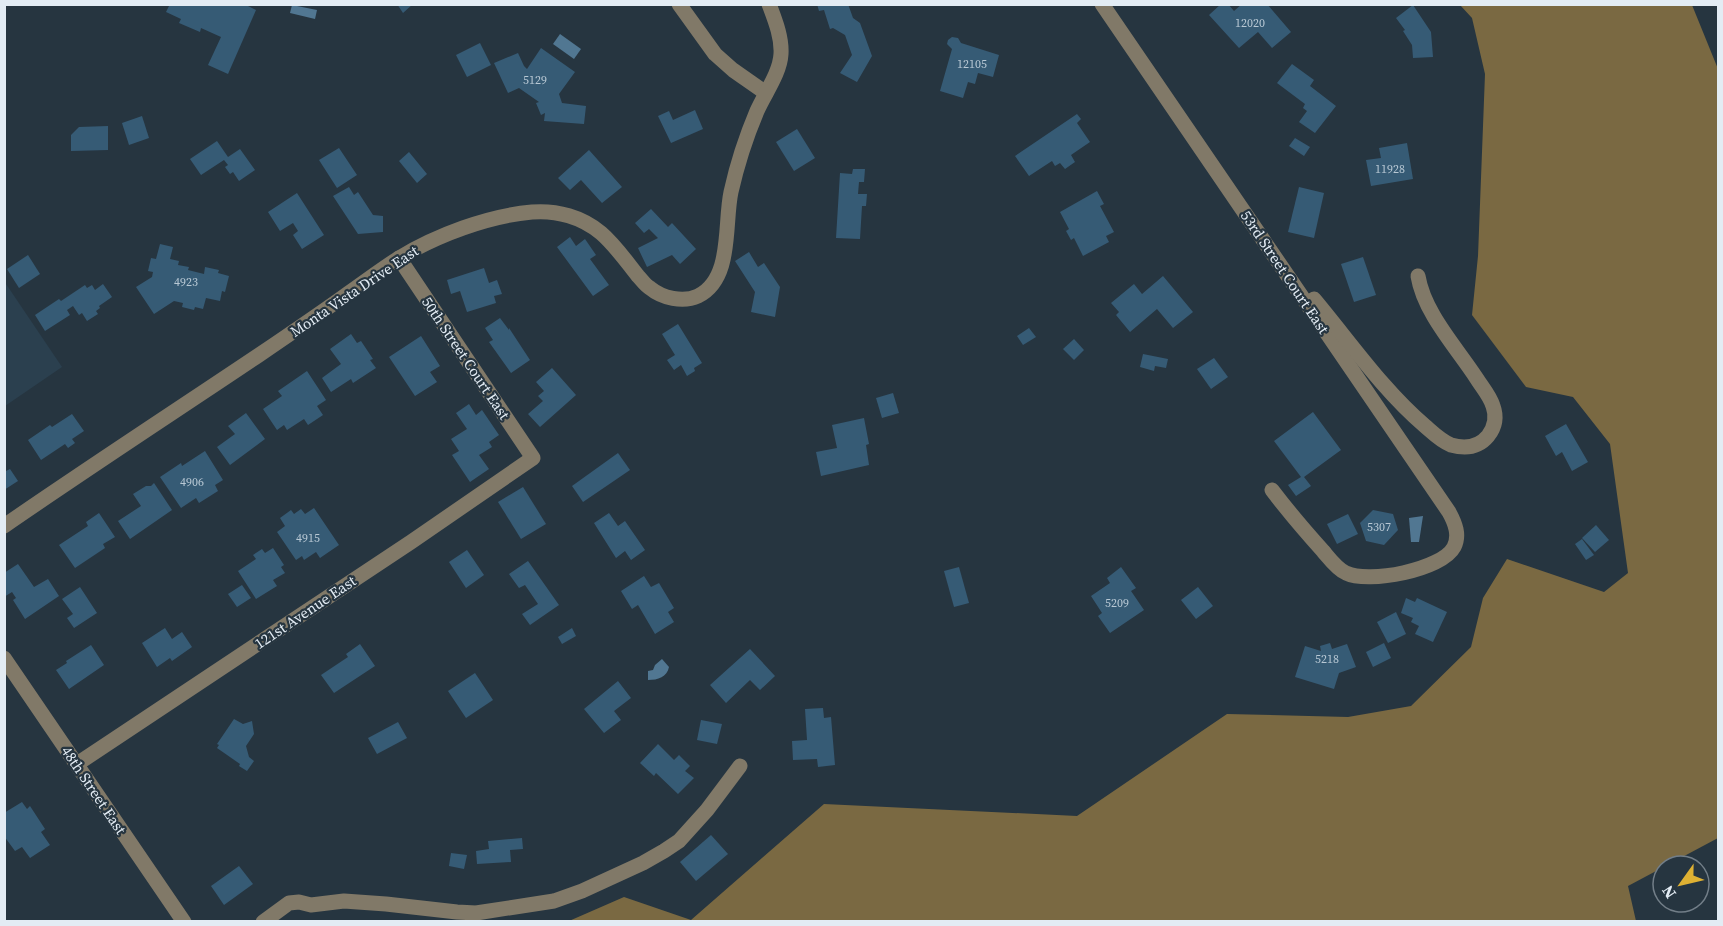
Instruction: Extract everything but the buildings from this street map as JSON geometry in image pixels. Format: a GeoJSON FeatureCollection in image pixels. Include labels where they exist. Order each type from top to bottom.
{"type":"FeatureCollection","features":[{"type":"Feature","properties":{"kind":"street"},"geometry":{"type":"LineString","coordinates":[[679,4],[715,54],[766,93]]}},
{"type":"Feature","properties":{"kind":"street","name":"Monta Vista Drive East"},"geometry":{"type":"LineString","coordinates":[[4,526],[294,332],[399,258],[447,234],[498,217],[533,212],[556,212],[589,224],[607,238],[649,288],[668,297],[687,299],[703,293],[712,284],[724,261],[730,194],[757,112],[779,67],[781,55],[776,22],[769,4]]}},
{"type":"Feature","properties":{"kind":"street","name":"53rd Street Court East"},"geometry":{"type":"LineString","coordinates":[[1102,4],[1449,512],[1456,530],[1455,545],[1450,552],[1430,566],[1372,578],[1346,573],[1337,567],[1302,528],[1272,490]]}},
{"type":"Feature","properties":{"kind":"street","name":"50th Street Court East"},"geometry":{"type":"LineString","coordinates":[[399,258],[533,458]]}},
{"type":"Feature","properties":{"kind":"street"},"geometry":{"type":"LineString","coordinates":[[1289,277],[1304,287],[1372,372],[1407,411],[1450,444],[1464,447],[1478,445],[1493,429],[1494,408],[1438,324],[1420,288],[1418,276]]}},
{"type":"Feature","properties":{"kind":"street","name":"121st Avenue East"},"geometry":{"type":"LineString","coordinates":[[77,764],[533,458]]}},
{"type":"Feature","properties":{"kind":"street","name":"48th Street East"},"geometry":{"type":"LineString","coordinates":[[4,658],[184,921]]}},
{"type":"Feature","properties":{"kind":"street"},"geometry":{"type":"LineString","coordinates":[[263,921],[289,903],[299,902],[311,905],[344,901],[476,913],[554,902],[643,863],[679,841],[707,810],[740,766]]}},
{"type":"Feature","properties":{"kind":"shaded area"},"geometry":{"type":"Polygon","coordinates":[[[292,5],[317,10],[315,19],[290,13],[292,5]]]}},
{"type":"Feature","properties":{"kind":"shaded area"},"geometry":{"type":"Polygon","coordinates":[[[1460,5],[1692,5],[1718,69],[1718,838],[1688,854],[1651,854],[1651,874],[1628,886],[1636,921],[569,921],[624,897],[691,920],[824,804],[1077,816],[1227,714],[1348,717],[1411,706],[1471,647],[1483,598],[1507,559],[1604,592],[1628,573],[1610,444],[1573,397],[1526,387],[1472,315],[1478,256],[1485,74],[1472,18],[1460,5]]]}},
{"type":"Feature","properties":{"kind":"shaded area"},"geometry":{"type":"Polygon","coordinates":[[[560,34],[581,49],[574,59],[553,44],[560,34]]]}},
{"type":"Feature","properties":{"kind":"shaded area"},"geometry":{"type":"Polygon","coordinates":[[[4,281],[62,367],[5,406],[4,406],[4,281]]]}},
{"type":"Feature","properties":{"kind":"shaded area"},"geometry":{"type":"Polygon","coordinates":[[[1423,516],[1419,542],[1411,542],[1409,518],[1423,516]]]}},
{"type":"Feature","properties":{"kind":"shaded area"},"geometry":{"type":"Polygon","coordinates":[[[662,659],[669,667],[664,676],[648,680],[648,671],[653,670],[662,659]]]}}]}
